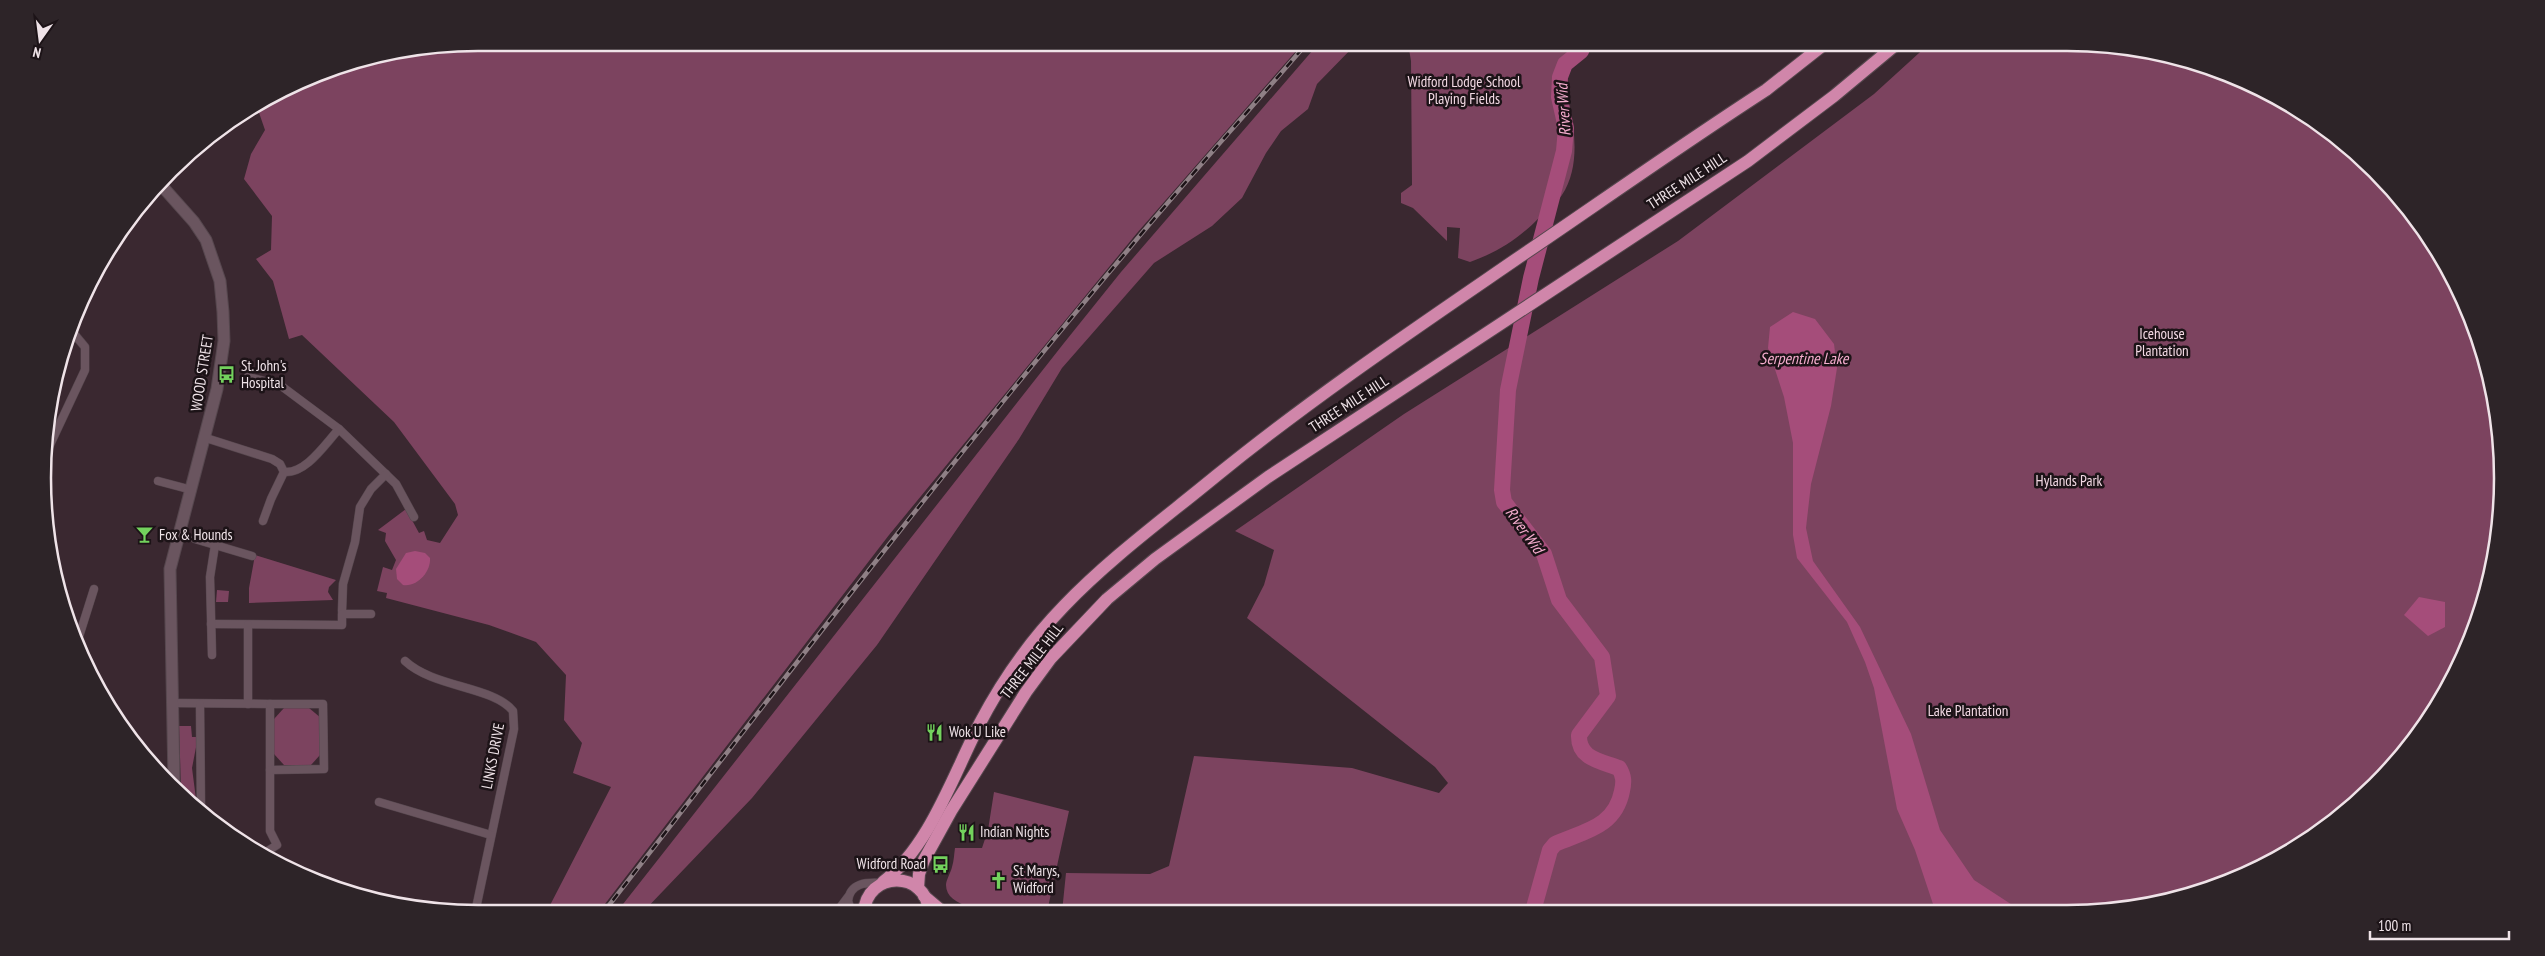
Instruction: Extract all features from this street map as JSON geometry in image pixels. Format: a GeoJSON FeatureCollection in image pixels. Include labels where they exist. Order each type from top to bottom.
{"type":"FeatureCollection","features":[{"type":"Feature","properties":{"kind":"highway","name":"THREE MILE HILL"},"geometry":{"type":"LineString","coordinates":[[866,905],[868,895],[895,873],[923,836],[979,724],[1005,680],[1030,645],[1063,606],[1129,547],[1289,418],[1351,372],[1766,90],[1816,51]]}},
{"type":"Feature","properties":{"kind":"highway","name":"THREE MILE HILL"},"geometry":{"type":"LineString","coordinates":[[921,892],[918,874],[924,860],[974,771],[1026,692],[1051,658],[1091,615],[1155,559],[1326,438],[1548,293],[1778,139],[1887,51]]}},
{"type":"Feature","properties":{"kind":"highway"},"geometry":{"type":"LineString","coordinates":[[882,883],[898,880],[911,883],[935,905]]}},
{"type":"Feature","properties":{"kind":"highway"},"geometry":{"type":"LineString","coordinates":[[921,892],[926,905]]}},
{"type":"Feature","properties":{"kind":"main road","name":"WOOD STREET"},"geometry":{"type":"LineString","coordinates":[[164,189],[194,222],[206,240],[220,281],[224,341],[217,388],[206,438],[171,561],[174,778]]}},
{"type":"Feature","properties":{"kind":"street"},"geometry":{"type":"LineString","coordinates":[[53,437],[85,370],[85,347],[76,336]]}},
{"type":"Feature","properties":{"kind":"street"},"geometry":{"type":"LineString","coordinates":[[248,377],[280,386],[339,429],[386,474],[403,494],[414,517]]}},
{"type":"Feature","properties":{"kind":"street"},"geometry":{"type":"LineString","coordinates":[[284,472],[290,473],[301,469],[339,429]]}},
{"type":"Feature","properties":{"kind":"street"},"geometry":{"type":"LineString","coordinates":[[206,438],[272,460],[280,464],[284,472]]}},
{"type":"Feature","properties":{"kind":"street"},"geometry":{"type":"LineString","coordinates":[[264,521],[274,491],[284,472]]}},
{"type":"Feature","properties":{"kind":"street"},"geometry":{"type":"LineString","coordinates":[[342,611],[343,584],[355,542],[360,507],[365,497],[386,474]]}},
{"type":"Feature","properties":{"kind":"street"},"geometry":{"type":"LineString","coordinates":[[158,481],[192,490]]}},
{"type":"Feature","properties":{"kind":"street"},"geometry":{"type":"LineString","coordinates":[[195,539],[252,556]]}},
{"type":"Feature","properties":{"kind":"street"},"geometry":{"type":"LineString","coordinates":[[212,654],[210,577],[215,545]]}},
{"type":"Feature","properties":{"kind":"street"},"geometry":{"type":"LineString","coordinates":[[80,632],[94,589]]}},
{"type":"Feature","properties":{"kind":"street"},"geometry":{"type":"LineString","coordinates":[[211,624],[342,625],[342,614],[371,614]]}},
{"type":"Feature","properties":{"kind":"street"},"geometry":{"type":"LineString","coordinates":[[248,625],[248,704]]}},
{"type":"Feature","properties":{"kind":"street","name":"LINKS DRIVE"},"geometry":{"type":"LineString","coordinates":[[405,662],[423,675],[500,700],[514,711],[514,729],[477,905]]}},
{"type":"Feature","properties":{"kind":"street"},"geometry":{"type":"LineString","coordinates":[[172,703],[323,704],[324,769],[270,770]]}},
{"type":"Feature","properties":{"kind":"street"},"geometry":{"type":"LineString","coordinates":[[200,704],[201,802]]}},
{"type":"Feature","properties":{"kind":"street"},"geometry":{"type":"LineString","coordinates":[[269,850],[277,845],[270,831],[270,704]]}},
{"type":"Feature","properties":{"kind":"street"},"geometry":{"type":"LineString","coordinates":[[379,802],[491,835]]}},
{"type":"Feature","properties":{"kind":"street"},"geometry":{"type":"LineString","coordinates":[[842,905],[853,889],[861,883],[882,883]]}},
{"type":"Feature","properties":{"kind":"street"},"geometry":{"type":"LineString","coordinates":[[848,897],[850,905]]}},
{"type":"Feature","properties":{"kind":"green space"},"geometry":{"type":"Polygon","coordinates":[[[1296,51],[1137,233],[889,535],[604,905],[550,905],[611,787],[573,773],[582,743],[564,720],[566,675],[536,642],[489,625],[386,598],[387,593],[377,591],[383,567],[392,570],[396,560],[385,541],[386,533],[378,530],[406,509],[419,533],[424,531],[427,540],[440,543],[458,515],[455,504],[394,422],[302,335],[289,339],[273,281],[256,259],[271,250],[272,216],[244,179],[251,154],[265,130],[259,112],[289,95],[315,84],[341,74],[395,59],[450,52],[1296,51]]]}},
{"type":"Feature","properties":{"kind":"green space"},"geometry":{"type":"Polygon","coordinates":[[[1312,51],[1349,51],[1317,84],[1308,109],[1281,131],[1266,153],[1242,198],[1212,226],[1154,263],[1062,368],[1019,439],[877,645],[752,798],[650,905],[622,905],[1064,343],[1121,272],[1312,51]]]}},
{"type":"Feature","properties":{"kind":"green space","name":"Widford Lodge School Playing Fields"},"geometry":{"type":"Polygon","coordinates":[[[1409,51],[1569,51],[1560,67],[1574,131],[1575,148],[1569,181],[1560,198],[1524,232],[1490,254],[1470,262],[1458,258],[1460,228],[1447,227],[1447,241],[1413,208],[1401,203],[1401,193],[1412,185],[1409,51]]]}},
{"type":"Feature","properties":{"kind":"green space","name":"Hylands Park"},"geometry":{"type":"Polygon","coordinates":[[[1921,51],[2067,51],[2095,52],[2150,59],[2204,74],[2256,95],[2280,108],[2327,139],[2348,157],[2369,176],[2406,218],[2437,265],[2450,289],[2471,341],[2486,395],[2490,422],[2494,478],[2493,506],[2486,561],[2479,588],[2471,615],[2450,667],[2437,691],[2406,738],[2369,780],[2327,817],[2280,848],[2256,861],[2204,882],[2177,890],[2150,897],[2095,904],[1063,905],[1066,873],[1150,874],[1169,866],[1194,756],[1352,768],[1439,793],[1448,783],[1435,767],[1247,618],[1264,585],[1274,550],[1235,531],[1404,414],[1678,241],[1874,94],[1921,51]]]}},
{"type":"Feature","properties":{"kind":"green space"},"geometry":{"type":"Polygon","coordinates":[[[255,555],[336,580],[329,587],[328,592],[333,600],[249,603],[249,588],[255,555]]]}},
{"type":"Feature","properties":{"kind":"green space"},"geometry":{"type":"Polygon","coordinates":[[[217,590],[229,591],[228,602],[216,602],[217,590]]]}},
{"type":"Feature","properties":{"kind":"green space"},"geometry":{"type":"Polygon","coordinates":[[[284,708],[309,708],[321,718],[320,755],[311,765],[284,765],[274,754],[274,719],[284,708]]]}},
{"type":"Feature","properties":{"kind":"green space"},"geometry":{"type":"Polygon","coordinates":[[[179,726],[191,726],[192,737],[198,737],[192,768],[196,798],[181,784],[179,726]]]}},
{"type":"Feature","properties":{"kind":"green space"},"geometry":{"type":"Polygon","coordinates":[[[994,792],[1069,811],[1049,905],[965,905],[959,903],[950,895],[946,883],[953,865],[955,848],[982,848],[988,830],[994,792]]]}},
{"type":"Feature","properties":{"kind":"water","name":"Serpentine Lake"},"geometry":{"type":"Polygon","coordinates":[[[1793,312],[1815,319],[1834,344],[1837,368],[1831,406],[1811,484],[1806,528],[1813,561],[1860,627],[1911,734],[1940,830],[1974,880],[2012,905],[1933,905],[1915,850],[1897,809],[1874,688],[1865,662],[1847,622],[1797,558],[1793,535],[1793,443],[1784,397],[1768,348],[1770,327],[1793,312]]]}},
{"type":"Feature","properties":{"kind":"water"},"geometry":{"type":"Polygon","coordinates":[[[415,551],[425,553],[430,558],[430,563],[426,573],[418,581],[409,585],[403,585],[397,579],[396,569],[406,553],[415,551]]]}},
{"type":"Feature","properties":{"kind":"water"},"geometry":{"type":"Polygon","coordinates":[[[2419,597],[2445,602],[2445,627],[2428,636],[2404,615],[2419,597]]]}},
{"type":"Feature","properties":{"kind":"waterway","name":"River Wid"},"geometry":{"type":"LineString","coordinates":[[1535,905],[1550,850],[1555,844],[1588,831],[1606,820],[1613,813],[1618,803],[1623,785],[1623,776],[1619,768],[1592,758],[1586,754],[1580,743],[1579,735],[1608,696],[1602,657],[1559,600],[1544,554],[1504,502],[1502,490],[1508,390],[1531,278],[1564,151],[1566,128],[1559,97],[1560,77],[1565,64],[1581,51]]}},
{"type":"Feature","properties":{"kind":"railway"},"geometry":{"type":"LineString","coordinates":[[609,905],[862,579],[993,414],[1149,225],[1300,51]]}},
{"type":"Feature","properties":{"kind":"place","name":"St. John's Hospital"},"geometry":{"type":"Point","coordinates":[227,375]}},
{"type":"Feature","properties":{"kind":"place","name":"Fox & Hounds"},"geometry":{"type":"Point","coordinates":[145,535]}},
{"type":"Feature","properties":{"kind":"place","name":"Wok U Like"},"geometry":{"type":"Point","coordinates":[935,732]}},
{"type":"Feature","properties":{"kind":"place","name":"Indian Nights"},"geometry":{"type":"Point","coordinates":[966,832]}},
{"type":"Feature","properties":{"kind":"place","name":"Widford Road"},"geometry":{"type":"Point","coordinates":[940,864]}},
{"type":"Feature","properties":{"kind":"place","name":"St Marys, Widford"},"geometry":{"type":"Point","coordinates":[999,880]}},
{"type":"Feature","properties":{"kind":"park label","name":"Icehouse Plantation"},"geometry":{"type":"Point","coordinates":[2162,342]}},
{"type":"Feature","properties":{"kind":"park label","name":"Lake Plantation"},"geometry":{"type":"Point","coordinates":[1968,711]}}]}
